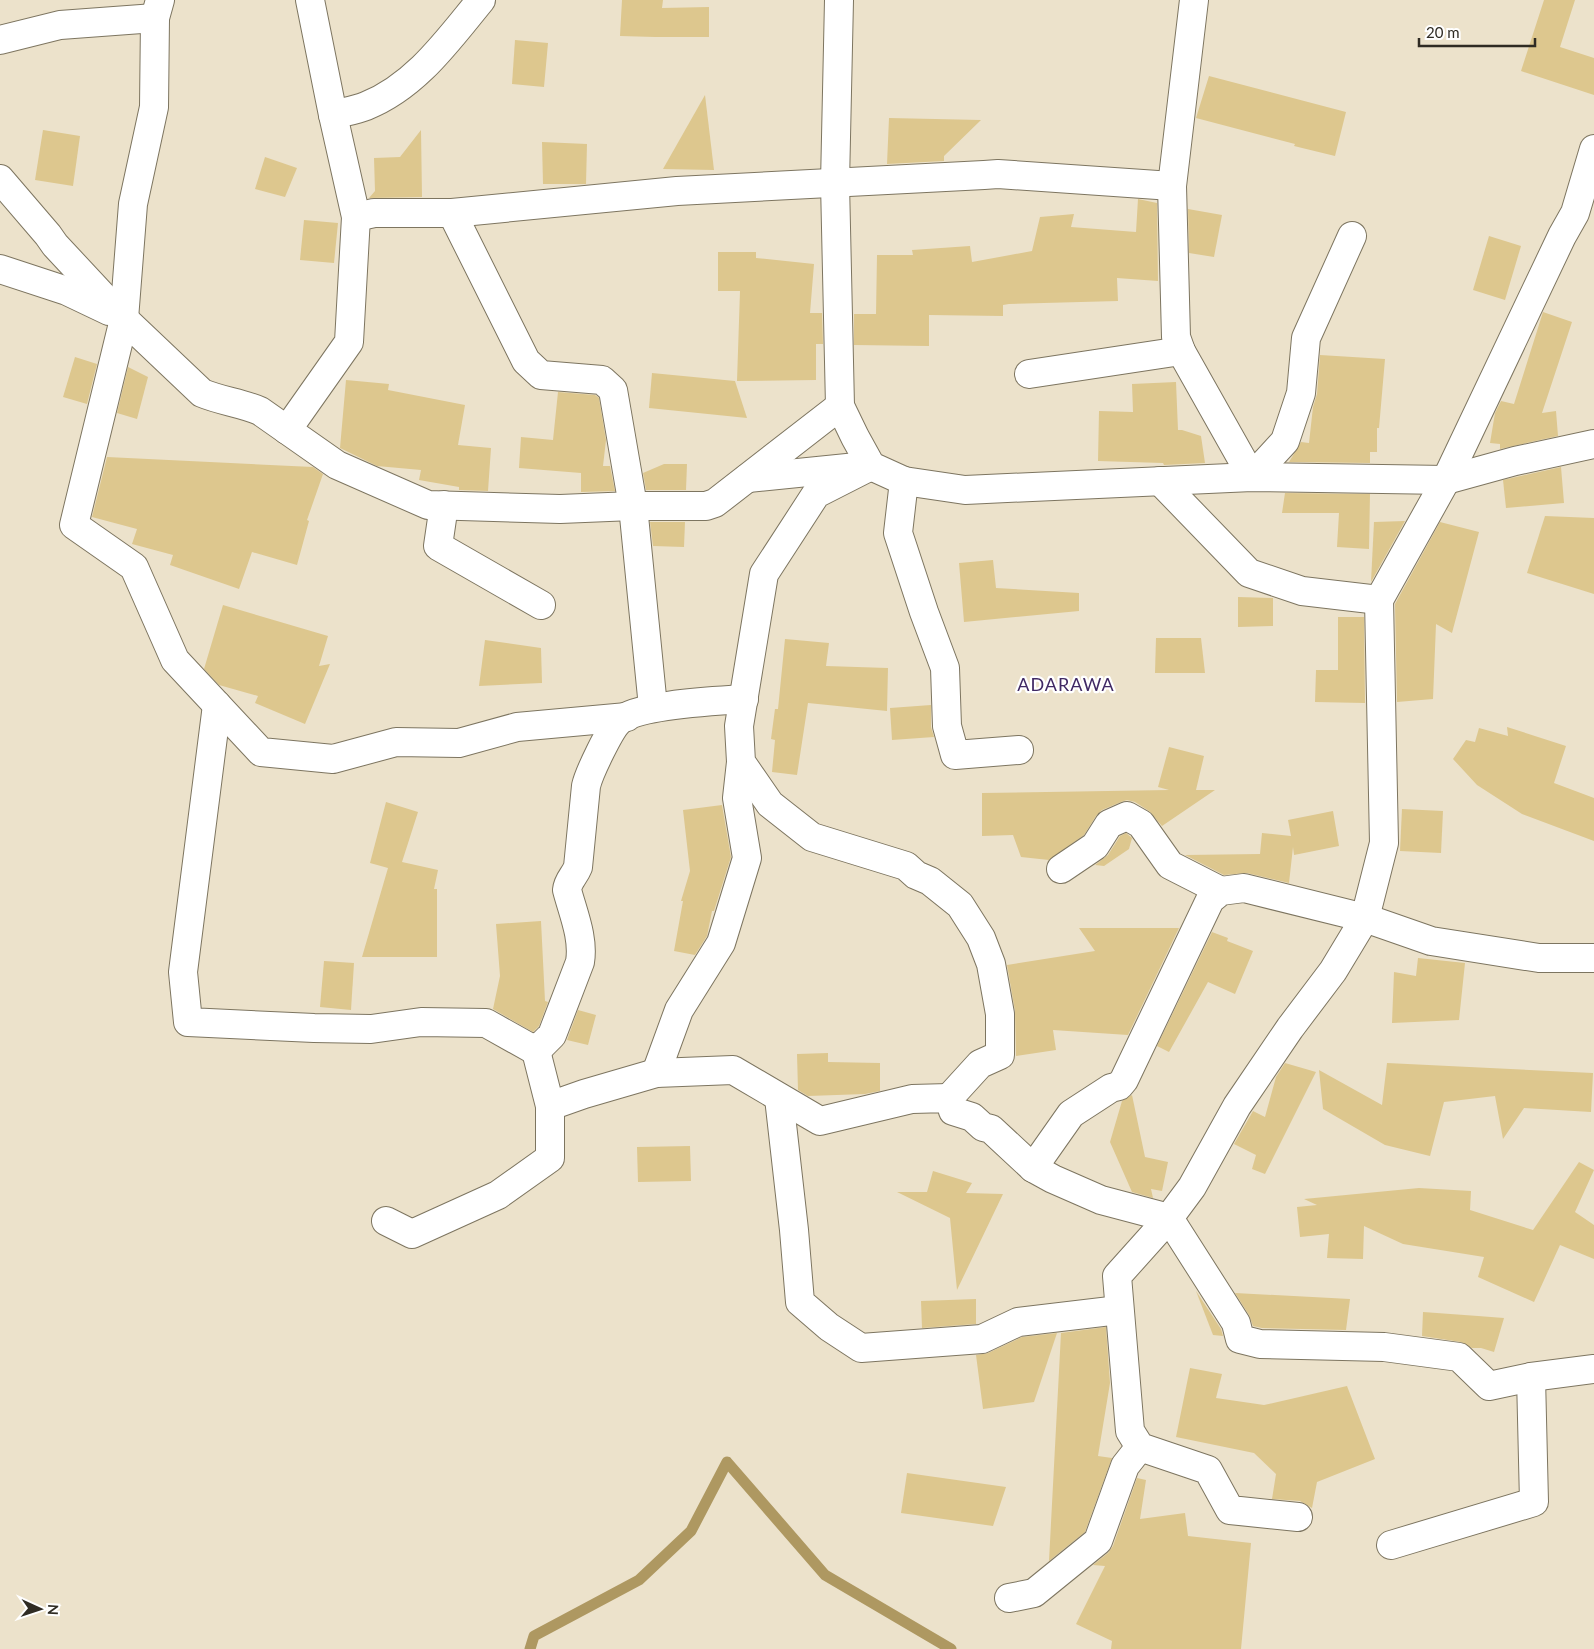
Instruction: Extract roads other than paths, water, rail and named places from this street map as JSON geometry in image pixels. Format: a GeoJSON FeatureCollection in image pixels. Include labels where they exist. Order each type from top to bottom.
{"type":"FeatureCollection","features":[{"type":"Feature","properties":{"kind":"street"},"geometry":{"type":"LineString","coordinates":[[287,430],[349,342],[356,217],[332,114],[310,0]]}},
{"type":"Feature","properties":{"kind":"street"},"geometry":{"type":"LineString","coordinates":[[332,114],[365,107],[392,94],[435,57],[481,0]]}},
{"type":"Feature","properties":{"kind":"street"},"geometry":{"type":"LineString","coordinates":[[839,0],[835,183],[840,406],[871,466]]}},
{"type":"Feature","properties":{"kind":"street"},"geometry":{"type":"LineString","coordinates":[[1194,0],[1172,186],[1176,337],[1181,351],[1252,477]]}},
{"type":"Feature","properties":{"kind":"street"},"geometry":{"type":"LineString","coordinates":[[0,40],[60,24],[157,9],[154,107],[133,204],[124,319],[74,525],[134,567],[175,660],[261,752],[333,759],[396,742],[459,743],[517,727],[627,717]]}},
{"type":"Feature","properties":{"kind":"street"},"geometry":{"type":"LineString","coordinates":[[1298,1517],[1230,1510],[1208,1470],[1140,1447],[1130,1432],[1117,1276],[1168,1218],[1192,1187],[1238,1106],[1290,1028],[1333,971],[1365,918],[1384,844],[1378,600],[1446,480],[1557,245],[1575,213],[1594,149]]}},
{"type":"Feature","properties":{"kind":"street"},"geometry":{"type":"LineString","coordinates":[[0,163],[5,184],[55,245],[124,319],[202,393],[255,408],[337,465],[428,505],[560,509],[706,506],[715,503],[840,406]]}},
{"type":"Feature","properties":{"kind":"street"},"geometry":{"type":"LineString","coordinates":[[356,217],[374,213],[452,213],[677,191],[998,174],[1172,186]]}},
{"type":"Feature","properties":{"kind":"street"},"geometry":{"type":"LineString","coordinates":[[452,213],[526,361],[533,369],[541,375],[602,380],[613,390],[633,506],[654,707]]}},
{"type":"Feature","properties":{"kind":"street"},"geometry":{"type":"LineString","coordinates":[[1252,477],[1284,441],[1301,393],[1306,338],[1352,236]]}},
{"type":"Feature","properties":{"kind":"street"},"geometry":{"type":"LineString","coordinates":[[0,269],[67,291],[124,319]]}},
{"type":"Feature","properties":{"kind":"street"},"geometry":{"type":"LineString","coordinates":[[1029,374],[1181,351]]}},
{"type":"Feature","properties":{"kind":"street"},"geometry":{"type":"LineString","coordinates":[[748,478],[871,466],[904,481],[965,490],[1252,477],[1446,480],[1515,461],[1594,444]]}},
{"type":"Feature","properties":{"kind":"street"},"geometry":{"type":"LineString","coordinates":[[656,1074],[679,1010],[721,943],[747,858],[737,798],[741,762],[739,726],[764,574],[816,494],[871,466]]}},
{"type":"Feature","properties":{"kind":"street"},"geometry":{"type":"LineString","coordinates":[[904,481],[898,533],[945,668],[947,726],[955,755],[1019,750]]}},
{"type":"Feature","properties":{"kind":"street"},"geometry":{"type":"LineString","coordinates":[[1160,481],[1249,573],[1302,591],[1378,600]]}},
{"type":"Feature","properties":{"kind":"street"},"geometry":{"type":"LineString","coordinates":[[444,505],[438,546],[541,605]]}},
{"type":"Feature","properties":{"kind":"street"},"geometry":{"type":"LineString","coordinates":[[536,1051],[552,1035],[580,962],[581,940],[567,890],[568,882],[578,867],[586,786],[589,775],[614,729],[619,721],[654,707],[744,699]]}},
{"type":"Feature","properties":{"kind":"street"},"geometry":{"type":"LineString","coordinates":[[217,705],[183,972],[188,1022],[371,1030],[421,1022],[486,1023],[536,1051],[550,1106],[550,1158],[498,1195],[412,1234],[386,1222]]}},
{"type":"Feature","properties":{"kind":"street"},"geometry":{"type":"LineString","coordinates":[[550,1106],[584,1094],[656,1074],[733,1070],[820,1121],[912,1099],[949,1098],[980,1064],[1000,1055],[1000,1014],[991,964],[980,938],[960,905],[930,881],[916,875],[906,866],[812,838],[770,804],[741,762]]}},
{"type":"Feature","properties":{"kind":"street"},"geometry":{"type":"LineString","coordinates":[[1061,869],[1095,846],[1109,824],[1126,816],[1141,824],[1170,865],[1221,891]]}},
{"type":"Feature","properties":{"kind":"street"},"geometry":{"type":"LineString","coordinates":[[1034,1168],[1071,1114],[1111,1088],[1119,1086],[1124,1080],[1210,900],[1221,891],[1244,888],[1365,918],[1432,941],[1539,958],[1594,958]]}},
{"type":"Feature","properties":{"kind":"street"},"geometry":{"type":"LineString","coordinates":[[779,1098],[800,1302],[829,1327],[861,1348],[982,1338],[1018,1322],[1119,1310]]}},
{"type":"Feature","properties":{"kind":"street"},"geometry":{"type":"LineString","coordinates":[[949,1098],[953,1111],[972,1117],[983,1127],[991,1129],[1034,1168],[1054,1180],[1101,1200],[1168,1218],[1236,1323],[1240,1339],[1260,1344],[1384,1347],[1459,1357],[1489,1386],[1531,1377],[1594,1370]]}},
{"type":"Feature","properties":{"kind":"street"},"geometry":{"type":"LineString","coordinates":[[1391,1545],[1534,1502],[1531,1377]]}},
{"type":"Feature","properties":{"kind":"street"},"geometry":{"type":"LineString","coordinates":[[1009,1598],[1034,1593],[1098,1541],[1125,1466],[1140,1447]]}},
{"type":"Feature","properties":{"kind":"waterway"},"geometry":{"type":"LineString","coordinates":[[530,1649],[534,1636],[639,1580],[691,1531],[727,1462],[825,1575],[951,1649]]}},
{"type":"Feature","properties":{"kind":"district","name":"ADARAWA"},"geometry":{"type":"Point","coordinates":[1066,685]}}]}
